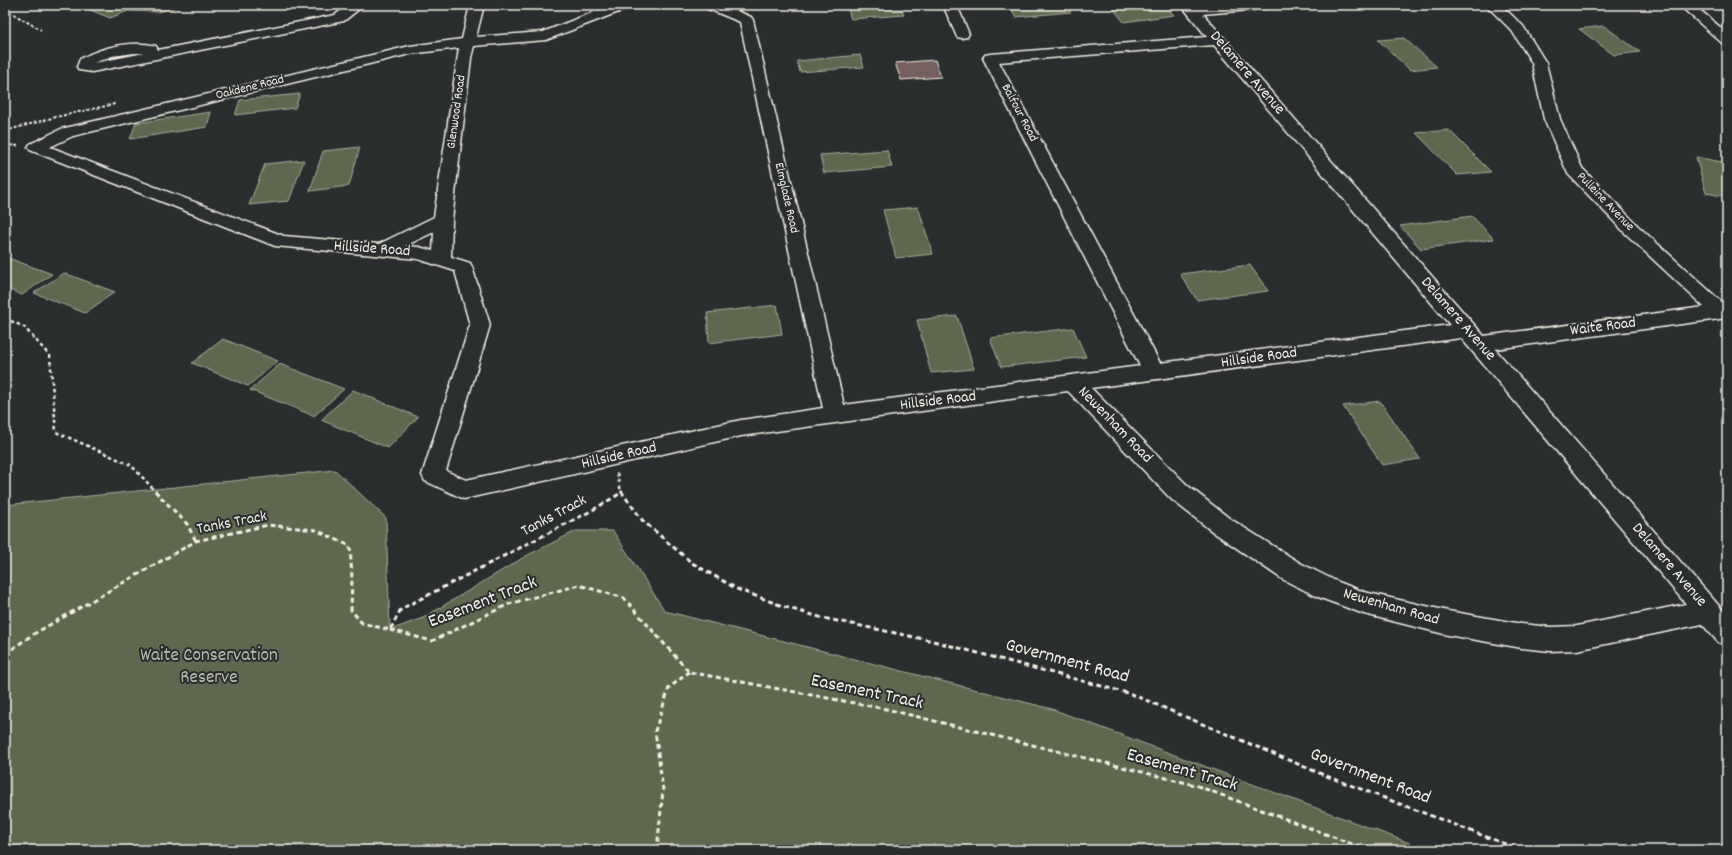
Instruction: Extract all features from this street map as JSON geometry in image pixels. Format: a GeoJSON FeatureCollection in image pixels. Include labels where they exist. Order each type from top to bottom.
{"type":"FeatureCollection","features":[{"type":"Feature","properties":{"kind":"street"},"geometry":{"type":"LineString","coordinates":[[152,55],[339,18],[357,5]]}},
{"type":"Feature","properties":{"kind":"street","name":"Glenwood Road"},"geometry":{"type":"LineString","coordinates":[[442,260],[443,220],[464,58],[477,5]]}},
{"type":"Feature","properties":{"kind":"street","name":"Oakdene Road"},"geometry":{"type":"LineString","coordinates":[[36,147],[67,132],[410,50],[468,42],[497,41],[546,36],[624,5]]}},
{"type":"Feature","properties":{"kind":"street","name":"Elmglade Road"},"geometry":{"type":"LineString","coordinates":[[711,5],[746,20],[835,414]]}},
{"type":"Feature","properties":{"kind":"street"},"geometry":{"type":"LineString","coordinates":[[950,5],[962,34]]}},
{"type":"Feature","properties":{"kind":"street"},"geometry":{"type":"LineString","coordinates":[[1191,8],[1261,5]]}},
{"type":"Feature","properties":{"kind":"street","name":"Pulleine Avenue"},"geometry":{"type":"LineString","coordinates":[[1493,5],[1518,29],[1539,63],[1552,118],[1574,170],[1632,230],[1724,312]]}},
{"type":"Feature","properties":{"kind":"street"},"geometry":{"type":"LineString","coordinates":[[1686,5],[1727,40]]}},
{"type":"Feature","properties":{"kind":"street","name":"Delamere Avenue"},"geometry":{"type":"LineString","coordinates":[[1191,8],[1727,634]]}},
{"type":"Feature","properties":{"kind":"street","name":"Balfour Road"},"geometry":{"type":"LineString","coordinates":[[1154,372],[990,58],[1218,40]]}},
{"type":"Feature","properties":{"kind":"street","name":"Hillside Road"},"geometry":{"type":"LineString","coordinates":[[36,147],[281,242],[419,253],[463,267],[480,325],[433,475],[464,490],[741,428],[835,414],[1154,372],[1473,337]]}},
{"type":"Feature","properties":{"kind":"street"},"geometry":{"type":"LineString","coordinates":[[382,250],[443,220]]}},
{"type":"Feature","properties":{"kind":"street","name":"Waite Road"},"geometry":{"type":"LineString","coordinates":[[1473,337],[1724,312]]}},
{"type":"Feature","properties":{"kind":"street","name":"Newenham Road"},"geometry":{"type":"LineString","coordinates":[[1073,383],[1179,492],[1222,525],[1291,571],[1327,589],[1364,603],[1448,623],[1522,636],[1550,639],[1577,638],[1708,611]]}},
{"type":"Feature","properties":{"kind":"path"},"geometry":{"type":"LineString","coordinates":[[5,9],[41,30]]}},
{"type":"Feature","properties":{"kind":"path"},"geometry":{"type":"LineString","coordinates":[[5,318],[24,327],[50,356],[56,432],[131,465],[187,524],[196,541]]}},
{"type":"Feature","properties":{"kind":"path","name":"Tanks Track"},"geometry":{"type":"LineString","coordinates":[[5,654],[32,635],[196,541],[268,525],[316,530],[350,546],[352,610],[362,623],[390,630],[401,608],[591,511],[620,493]]}},
{"type":"Feature","properties":{"kind":"path","name":"Government Road"},"geometry":{"type":"LineString","coordinates":[[620,493],[643,521],[692,564],[737,589],[785,607],[822,618],[933,641],[1131,694],[1324,775],[1521,850]]}},
{"type":"Feature","properties":{"kind":"path","name":"Easement Track"},"geometry":{"type":"LineString","coordinates":[[390,630],[432,641],[509,604],[579,585],[624,598],[689,672],[886,710],[1194,785],[1368,850]]}},
{"type":"Feature","properties":{"kind":"path"},"geometry":{"type":"LineString","coordinates":[[657,850],[663,790],[655,731],[669,688],[689,672]]}},
{"type":"Feature","properties":{"kind":"green space"},"geometry":{"type":"Polygon","coordinates":[[[66,5],[183,5],[158,12],[128,11],[110,18],[88,9],[66,5]]]}},
{"type":"Feature","properties":{"kind":"green space"},"geometry":{"type":"Polygon","coordinates":[[[900,5],[904,15],[851,19],[847,6],[900,5]]]}},
{"type":"Feature","properties":{"kind":"green space"},"geometry":{"type":"Polygon","coordinates":[[[1009,5],[1066,5],[1071,12],[1016,17],[1009,5]]]}},
{"type":"Feature","properties":{"kind":"green space"},"geometry":{"type":"Polygon","coordinates":[[[1146,5],[1164,5],[1174,15],[1124,22],[1113,9],[1146,5]]]}},
{"type":"Feature","properties":{"kind":"green space"},"geometry":{"type":"Polygon","coordinates":[[[1604,26],[1640,52],[1614,55],[1579,29],[1604,26]]]}},
{"type":"Feature","properties":{"kind":"green space"},"geometry":{"type":"Polygon","coordinates":[[[1404,38],[1437,67],[1410,70],[1378,40],[1404,38]]]}},
{"type":"Feature","properties":{"kind":"green space"},"geometry":{"type":"Polygon","coordinates":[[[860,55],[864,67],[800,72],[797,61],[860,55]]]}},
{"type":"Feature","properties":{"kind":"green space"},"geometry":{"type":"Polygon","coordinates":[[[300,94],[295,108],[235,115],[240,100],[300,94]]]}},
{"type":"Feature","properties":{"kind":"green space"},"geometry":{"type":"Polygon","coordinates":[[[211,112],[207,127],[130,139],[136,123],[211,112]]]}},
{"type":"Feature","properties":{"kind":"green space"},"geometry":{"type":"Polygon","coordinates":[[[1449,130],[1491,172],[1457,175],[1416,133],[1449,130]]]}},
{"type":"Feature","properties":{"kind":"green space"},"geometry":{"type":"Polygon","coordinates":[[[360,147],[349,186],[310,191],[323,151],[360,147]]]}},
{"type":"Feature","properties":{"kind":"green space"},"geometry":{"type":"Polygon","coordinates":[[[887,150],[892,167],[824,173],[820,155],[887,150]]]}},
{"type":"Feature","properties":{"kind":"green space"},"geometry":{"type":"Polygon","coordinates":[[[1696,157],[1727,163],[1727,197],[1706,193],[1696,157]]]}},
{"type":"Feature","properties":{"kind":"green space"},"geometry":{"type":"Polygon","coordinates":[[[304,160],[289,201],[249,205],[265,164],[304,160]]]}},
{"type":"Feature","properties":{"kind":"green space"},"geometry":{"type":"Polygon","coordinates":[[[918,207],[933,254],[896,258],[883,210],[918,207]]]}},
{"type":"Feature","properties":{"kind":"green space"},"geometry":{"type":"Polygon","coordinates":[[[1472,216],[1494,239],[1421,249],[1400,226],[1472,216]]]}},
{"type":"Feature","properties":{"kind":"green space"},"geometry":{"type":"Polygon","coordinates":[[[8,258],[52,274],[22,295],[5,288],[5,260],[8,258]]]}},
{"type":"Feature","properties":{"kind":"green space"},"geometry":{"type":"Polygon","coordinates":[[[1250,265],[1268,291],[1197,300],[1180,274],[1250,265]]]}},
{"type":"Feature","properties":{"kind":"green space"},"geometry":{"type":"Polygon","coordinates":[[[64,273],[115,292],[85,313],[34,293],[64,273]]]}},
{"type":"Feature","properties":{"kind":"green space"},"geometry":{"type":"Polygon","coordinates":[[[777,305],[782,334],[709,343],[707,313],[777,305]]]}},
{"type":"Feature","properties":{"kind":"green space"},"geometry":{"type":"Polygon","coordinates":[[[957,316],[974,369],[931,373],[917,320],[957,316]]]}},
{"type":"Feature","properties":{"kind":"green space"},"geometry":{"type":"Polygon","coordinates":[[[1073,328],[1086,357],[1001,367],[990,338],[1073,328]]]}},
{"type":"Feature","properties":{"kind":"green space"},"geometry":{"type":"Polygon","coordinates":[[[223,339],[278,361],[248,386],[192,363],[223,339]]]}},
{"type":"Feature","properties":{"kind":"green space"},"geometry":{"type":"Polygon","coordinates":[[[280,364],[344,389],[314,416],[250,390],[280,364]]]}},
{"type":"Feature","properties":{"kind":"green space"},"geometry":{"type":"Polygon","coordinates":[[[353,390],[418,417],[388,448],[321,420],[353,390]]]}},
{"type":"Feature","properties":{"kind":"green space"},"geometry":{"type":"Polygon","coordinates":[[[1380,401],[1420,459],[1382,465],[1343,406],[1380,401]]]}},
{"type":"Feature","properties":{"kind":"green space","name":"Waite Conservation Reserve"},"geometry":{"type":"Polygon","coordinates":[[[335,470],[386,518],[390,630],[423,618],[526,556],[576,531],[613,531],[665,611],[1052,709],[1428,850],[5,850],[5,505],[335,470]]]}},
{"type":"Feature","properties":{"kind":"building"},"geometry":{"type":"Polygon","coordinates":[[[935,60],[941,77],[901,80],[895,63],[935,60]]]}}]}
